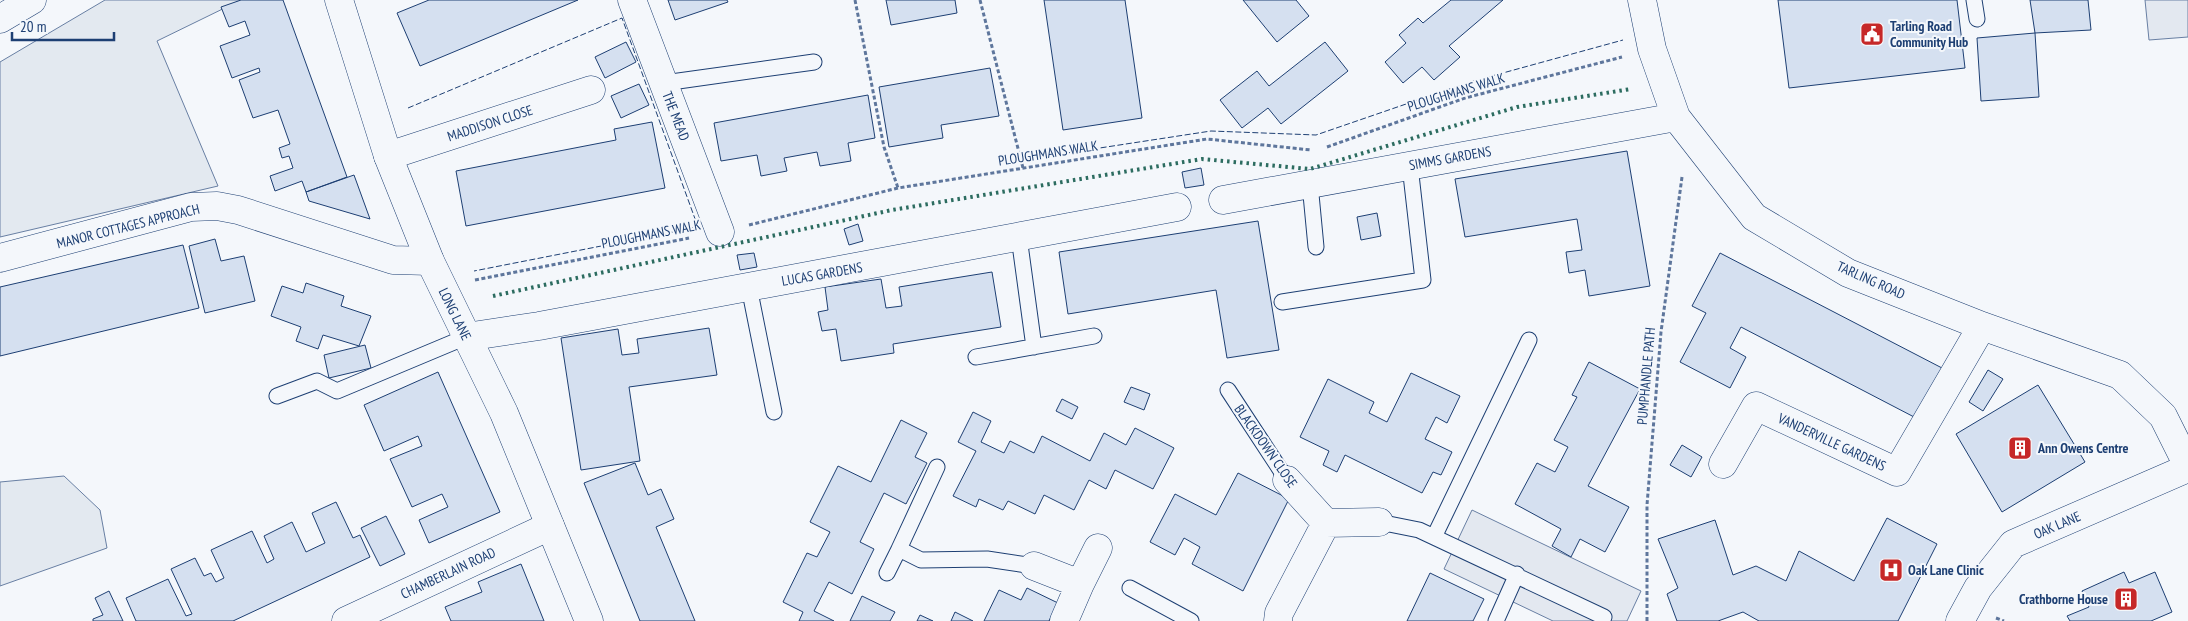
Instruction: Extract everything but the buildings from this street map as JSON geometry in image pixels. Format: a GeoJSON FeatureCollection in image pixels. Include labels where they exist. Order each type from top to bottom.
{"type":"FeatureCollection","features":[{"type":"Feature","properties":{"kind":"main road"},"geometry":{"type":"LineString","coordinates":[[0,19],[32,0]]}},
{"type":"Feature","properties":{"kind":"main road","name":"LONG LANE"},"geometry":{"type":"LineString","coordinates":[[339,0],[388,156],[430,261],[504,413],[589,621]]}},
{"type":"Feature","properties":{"kind":"main road","name":"THE MEAD"},"geometry":{"type":"LineString","coordinates":[[632,0],[720,232]]}},
{"type":"Feature","properties":{"kind":"main road","name":"TARLING ROAD"},"geometry":{"type":"LineString","coordinates":[[1642,0],[1652,50],[1682,126],[1754,217],[1848,273],[1982,326],[2120,375],[2163,416],[2188,467]]}},
{"type":"Feature","properties":{"kind":"main road","name":"MADDISON CLOSE"},"geometry":{"type":"LineString","coordinates":[[388,156],[592,90]]}},
{"type":"Feature","properties":{"kind":"main road","name":"SIMMS GARDENS"},"geometry":{"type":"LineString","coordinates":[[1223,200],[1410,166],[1682,126]]}},
{"type":"Feature","properties":{"kind":"main road","name":"MANOR COTTAGES APPROACH"},"geometry":{"type":"LineString","coordinates":[[0,258],[191,207],[217,206],[238,210],[393,260],[430,261]]}},
{"type":"Feature","properties":{"kind":"main road","name":"LUCAS GARDENS"},"geometry":{"type":"LineString","coordinates":[[466,337],[540,326],[1177,207]]}},
{"type":"Feature","properties":{"kind":"main road","name":"VANDERVILLE GARDENS"},"geometry":{"type":"LineString","coordinates":[[1723,464],[1756,406],[1897,472],[1982,326]]}},
{"type":"Feature","properties":{"kind":"main road","name":"OAK LANE"},"geometry":{"type":"LineString","coordinates":[[1960,621],[1978,588],[2013,544],[2188,467]]}},
{"type":"Feature","properties":{"kind":"main road","name":"BLACKDOWN CLOSE"},"geometry":{"type":"LineString","coordinates":[[1287,480],[1326,523]]}},
{"type":"Feature","properties":{"kind":"main road"},"geometry":{"type":"LineString","coordinates":[[1278,621],[1279,613],[1326,523],[1379,522]]}},
{"type":"Feature","properties":{"kind":"main road","name":"CHAMBERLAIN ROAD"},"geometry":{"type":"LineString","coordinates":[[346,621],[550,526]]}},
{"type":"Feature","properties":{"kind":"main road"},"geometry":{"type":"LineString","coordinates":[[1064,621],[1098,548]]}},
{"type":"Feature","properties":{"kind":"main road"},"geometry":{"type":"LineString","coordinates":[[1034,566],[1080,584]]}},
{"type":"Feature","properties":{"kind":"lane"},"geometry":{"type":"LineString","coordinates":[[1974,0],[1977,19]]}},
{"type":"Feature","properties":{"kind":"lane"},"geometry":{"type":"LineString","coordinates":[[664,83],[814,62]]}},
{"type":"Feature","properties":{"kind":"lane"},"geometry":{"type":"LineString","coordinates":[[1282,302],[1423,280],[1410,166]]}},
{"type":"Feature","properties":{"kind":"lane"},"geometry":{"type":"LineString","coordinates":[[1310,184],[1316,247]]}},
{"type":"Feature","properties":{"kind":"lane"},"geometry":{"type":"LineString","coordinates":[[1019,237],[1034,347]]}},
{"type":"Feature","properties":{"kind":"lane"},"geometry":{"type":"LineString","coordinates":[[749,287],[774,412]]}},
{"type":"Feature","properties":{"kind":"lane"},"geometry":{"type":"LineString","coordinates":[[976,357],[1094,336]]}},
{"type":"Feature","properties":{"kind":"lane"},"geometry":{"type":"LineString","coordinates":[[277,396],[317,381],[337,391],[466,337]]}},
{"type":"Feature","properties":{"kind":"lane"},"geometry":{"type":"LineString","coordinates":[[1434,537],[1529,340]]}},
{"type":"Feature","properties":{"kind":"lane","name":"BLACKDOWN CLOSE"},"geometry":{"type":"LineString","coordinates":[[1228,390],[1287,480]]}},
{"type":"Feature","properties":{"kind":"lane"},"geometry":{"type":"LineString","coordinates":[[887,573],[937,467]]}},
{"type":"Feature","properties":{"kind":"lane"},"geometry":{"type":"LineString","coordinates":[[1379,522],[1418,530],[1517,574],[1604,617]]}},
{"type":"Feature","properties":{"kind":"lane"},"geometry":{"type":"LineString","coordinates":[[899,549],[921,560],[987,559],[1034,566]]}},
{"type":"Feature","properties":{"kind":"lane"},"geometry":{"type":"LineString","coordinates":[[1496,621],[1517,574]]}},
{"type":"Feature","properties":{"kind":"lane"},"geometry":{"type":"LineString","coordinates":[[1130,588],[1191,621]]}},
{"type":"Feature","properties":{"kind":"path"},"geometry":{"type":"LineString","coordinates":[[855,0],[884,148],[898,188]]}},
{"type":"Feature","properties":{"kind":"path"},"geometry":{"type":"LineString","coordinates":[[980,0],[1023,168]]}},
{"type":"Feature","properties":{"kind":"path","name":"PLOUGHMANS WALK"},"geometry":{"type":"LineString","coordinates":[[1325,147],[1465,98],[1652,50]]}},
{"type":"Feature","properties":{"kind":"path","name":"PUMPHANDLE PATH"},"geometry":{"type":"LineString","coordinates":[[1647,621],[1647,505],[1661,332],[1682,126]]}},
{"type":"Feature","properties":{"kind":"path","name":"PLOUGHMANS WALK"},"geometry":{"type":"LineString","coordinates":[[442,286],[720,232],[898,188],[1207,139],[1316,150]]}},
{"type":"Feature","properties":{"kind":"shaded area"},"geometry":{"type":"Polygon","coordinates":[[[105,0],[241,0],[157,41],[218,186],[0,237],[0,62],[105,0]]]}},
{"type":"Feature","properties":{"kind":"shaded area"},"geometry":{"type":"Polygon","coordinates":[[[2145,0],[2188,0],[2188,37],[2149,40],[2145,0]]]}},
{"type":"Feature","properties":{"kind":"shaded area"},"geometry":{"type":"Polygon","coordinates":[[[64,476],[100,510],[107,548],[0,586],[0,482],[64,476]]]}},
{"type":"Feature","properties":{"kind":"shaded area"},"geometry":{"type":"Polygon","coordinates":[[[1472,510],[1641,591],[1627,621],[1553,621],[1444,569],[1472,510]]]}},
{"type":"Feature","properties":{"kind":"hedge"},"geometry":{"type":"LineString","coordinates":[[493,296],[892,210],[1202,159],[1310,169],[1517,107],[1631,89]]}},
{"type":"Feature","properties":{"kind":"fence"},"geometry":{"type":"LineString","coordinates":[[408,108],[622,18],[698,227],[474,271]]}},
{"type":"Feature","properties":{"kind":"fence"},"geometry":{"type":"LineString","coordinates":[[1067,153],[1211,131],[1316,135],[1470,82],[1623,40]]}},
{"type":"Feature","properties":{"kind":"place","name":"Tarling Road Community Hub"},"geometry":{"type":"Point","coordinates":[1872,34]}},
{"type":"Feature","properties":{"kind":"place","name":"Ann Owens Centre"},"geometry":{"type":"Point","coordinates":[2020,448]}},
{"type":"Feature","properties":{"kind":"place","name":"Oak Lane Clinic"},"geometry":{"type":"Point","coordinates":[1891,570]}},
{"type":"Feature","properties":{"kind":"place","name":"Crathborne House"},"geometry":{"type":"Point","coordinates":[2126,599]}}]}
